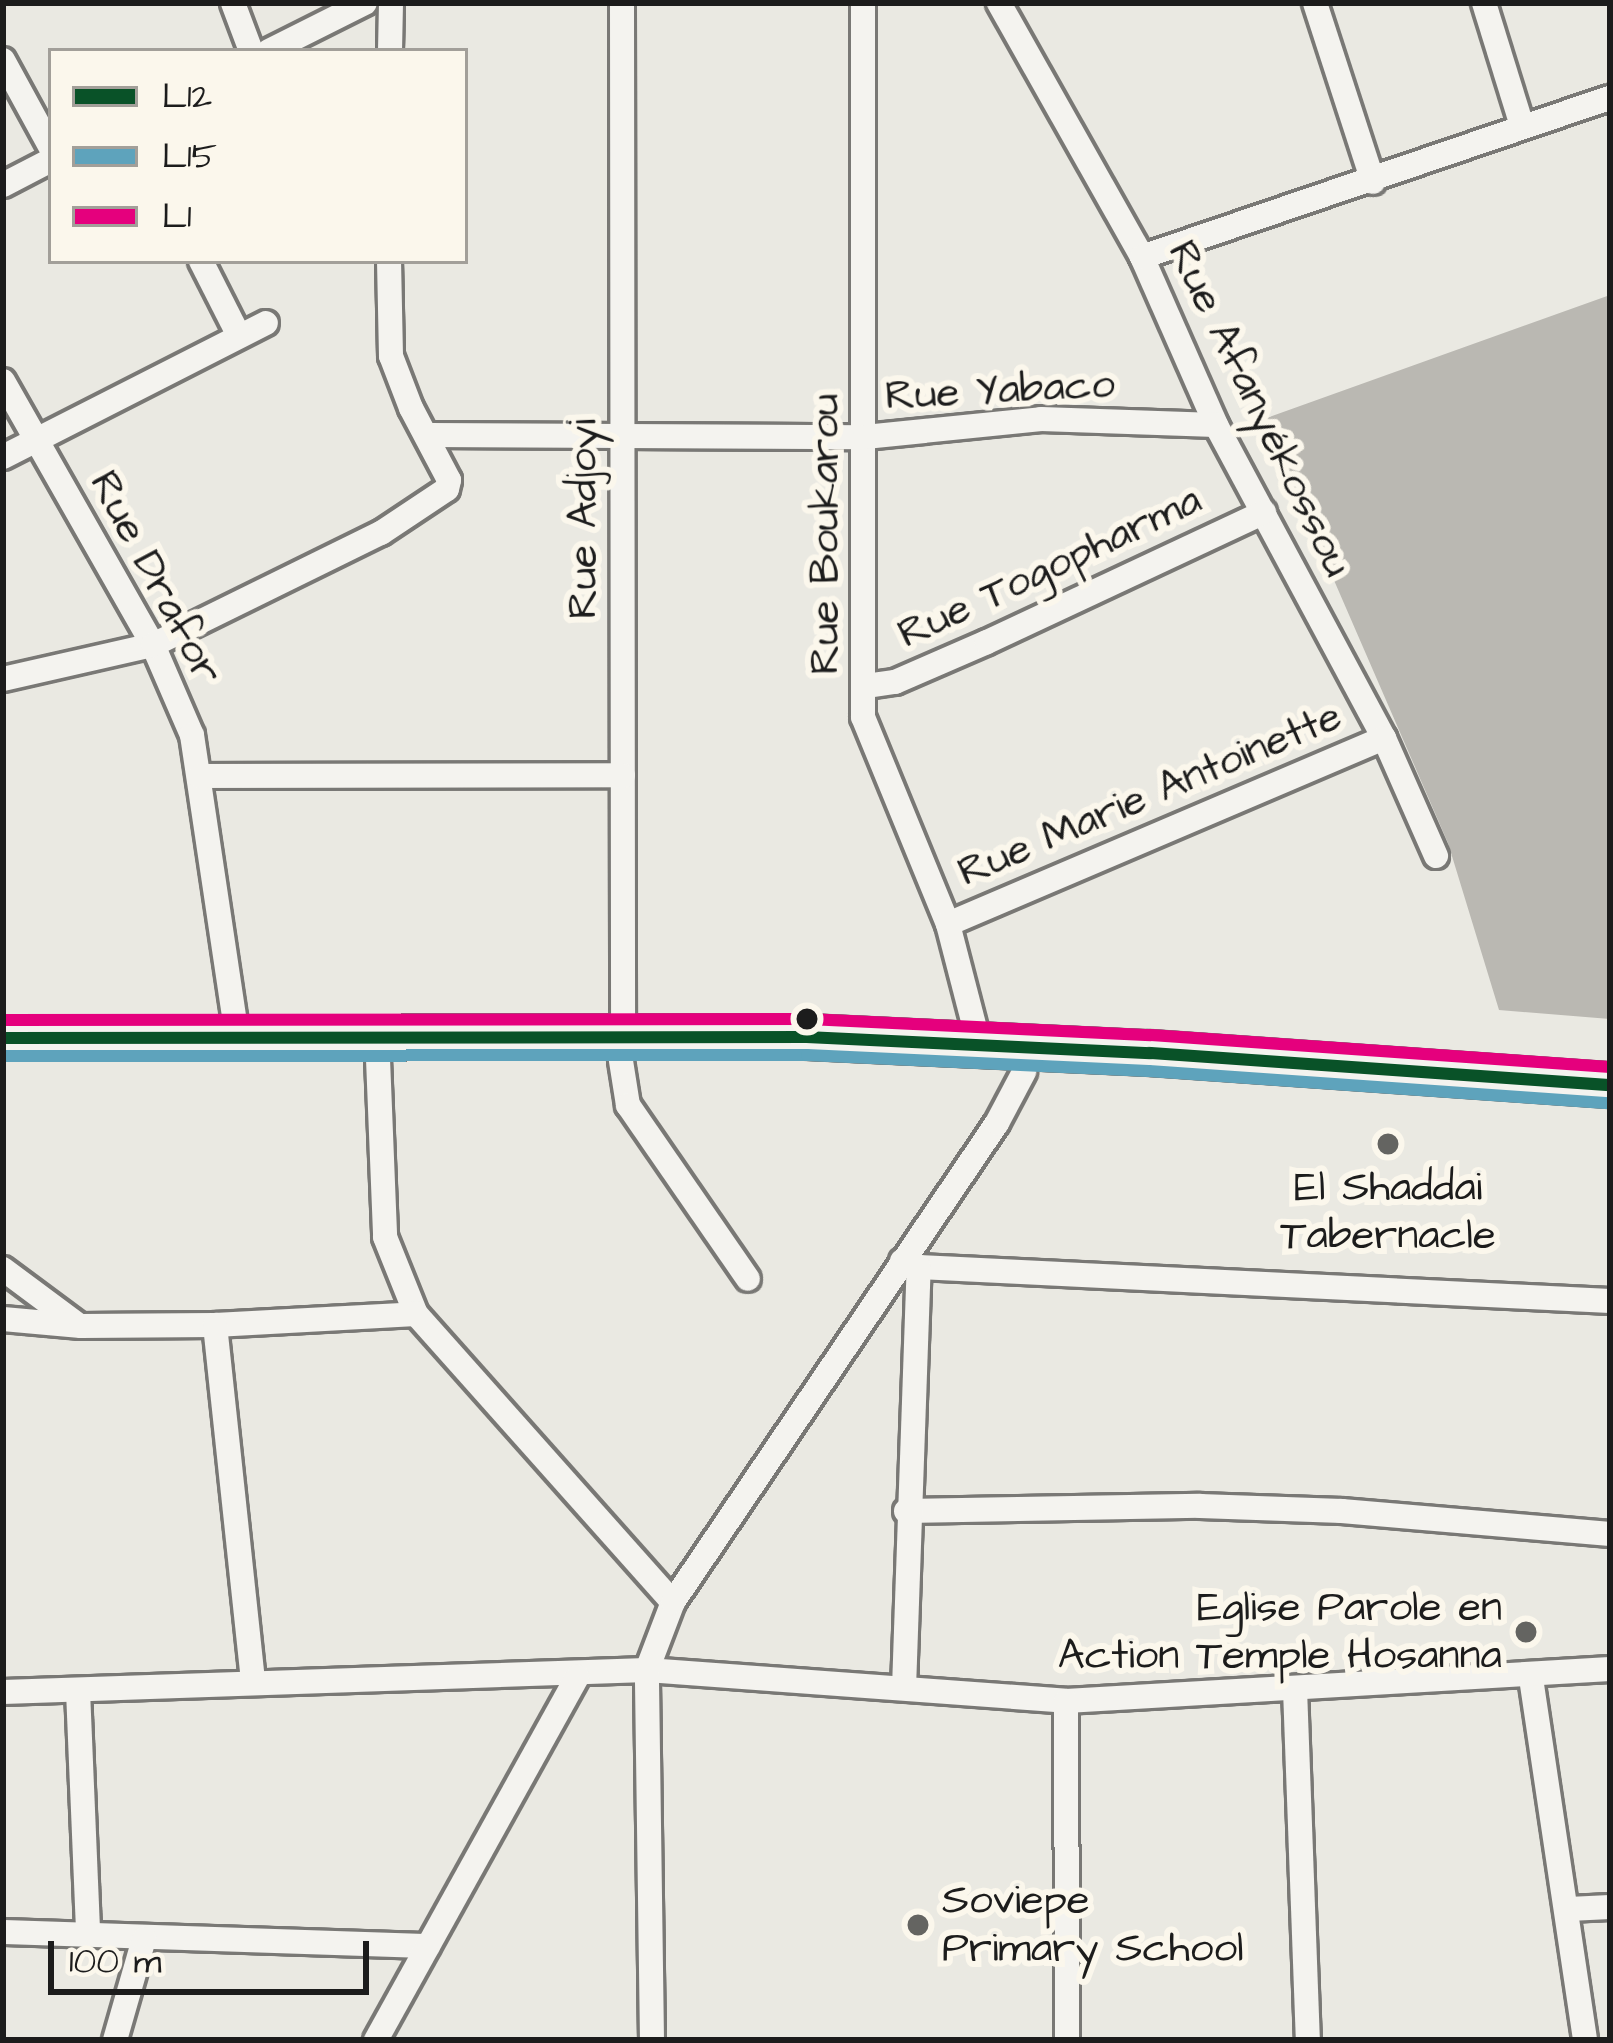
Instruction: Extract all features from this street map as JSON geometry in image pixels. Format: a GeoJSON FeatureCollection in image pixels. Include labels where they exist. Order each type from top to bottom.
{"type":"FeatureCollection","features":[{"type":"Feature","properties":{"kind":"highway"},"geometry":{"type":"LineString","coordinates":[[3,1038],[237,1036],[376,1045]]}},
{"type":"Feature","properties":{"kind":"highway"},"geometry":{"type":"LineString","coordinates":[[3,1059],[376,1045],[977,1056],[1593,1097]]}},
{"type":"Feature","properties":{"kind":"street"},"geometry":{"type":"LineString","coordinates":[[233,3],[249,48]]}},
{"type":"Feature","properties":{"kind":"street"},"geometry":{"type":"LineString","coordinates":[[275,48],[365,3]]}},
{"type":"Feature","properties":{"kind":"street"},"geometry":{"type":"LineString","coordinates":[[391,3],[391,48]]}},
{"type":"Feature","properties":{"kind":"street","name":"Rue Adjoyi"},"geometry":{"type":"LineString","coordinates":[[622,3],[622,1048],[628,1105],[748,1279]]}},
{"type":"Feature","properties":{"kind":"street","name":"Rue Boukarou"},"geometry":{"type":"LineString","coordinates":[[862,3],[863,717],[948,924],[977,1056]]}},
{"type":"Feature","properties":{"kind":"street","name":"Rue Afanyékossou"},"geometry":{"type":"LineString","coordinates":[[999,3],[1142,257],[1216,425],[1384,738],[1436,856]]}},
{"type":"Feature","properties":{"kind":"street"},"geometry":{"type":"LineString","coordinates":[[1315,3],[1372,182]]}},
{"type":"Feature","properties":{"kind":"street"},"geometry":{"type":"LineString","coordinates":[[1484,3],[1522,126]]}},
{"type":"Feature","properties":{"kind":"street"},"geometry":{"type":"LineString","coordinates":[[3,60],[48,142]]}},
{"type":"Feature","properties":{"kind":"street"},"geometry":{"type":"LineString","coordinates":[[1142,257],[1610,98]]}},
{"type":"Feature","properties":{"kind":"street"},"geometry":{"type":"LineString","coordinates":[[3,185],[48,162]]}},
{"type":"Feature","properties":{"kind":"street"},"geometry":{"type":"LineString","coordinates":[[203,264],[239,336]]}},
{"type":"Feature","properties":{"kind":"street"},"geometry":{"type":"LineString","coordinates":[[3,679],[153,645],[381,533],[447,489],[428,435],[410,408],[388,344],[388,264]]}},
{"type":"Feature","properties":{"kind":"street"},"geometry":{"type":"LineString","coordinates":[[3,457],[266,322]]}},
{"type":"Feature","properties":{"kind":"street","name":"Rue Drafor"},"geometry":{"type":"LineString","coordinates":[[3,381],[153,645],[192,735],[237,1036]]}},
{"type":"Feature","properties":{"kind":"street","name":"Rue Yabaco"},"geometry":{"type":"LineString","coordinates":[[428,435],[622,432],[865,437],[1041,419],[1216,425]]}},
{"type":"Feature","properties":{"kind":"street","name":"Rue Togopharma"},"geometry":{"type":"LineString","coordinates":[[866,686],[895,682],[987,642],[1264,512]]}},
{"type":"Feature","properties":{"kind":"street","name":"Rue Marie Antoinette"},"geometry":{"type":"LineString","coordinates":[[948,924],[1384,738]]}},
{"type":"Feature","properties":{"kind":"street"},"geometry":{"type":"LineString","coordinates":[[200,776],[623,775]]}},
{"type":"Feature","properties":{"kind":"street"},"geometry":{"type":"LineString","coordinates":[[376,1045],[385,1237],[416,1314],[673,1602]]}},
{"type":"Feature","properties":{"kind":"street"},"geometry":{"type":"LineString","coordinates":[[652,2040],[647,1670],[673,1602],[911,1264],[997,1123],[1025,1060]]}},
{"type":"Feature","properties":{"kind":"street"},"geometry":{"type":"LineString","coordinates":[[911,1264],[1610,1301]]}},
{"type":"Feature","properties":{"kind":"street"},"geometry":{"type":"LineString","coordinates":[[904,1688],[911,1264]]}},
{"type":"Feature","properties":{"kind":"street"},"geometry":{"type":"LineString","coordinates":[[3,1269],[81,1326]]}},
{"type":"Feature","properties":{"kind":"street"},"geometry":{"type":"LineString","coordinates":[[3,1319],[81,1326],[215,1325],[416,1314]]}},
{"type":"Feature","properties":{"kind":"street"},"geometry":{"type":"LineString","coordinates":[[215,1325],[253,1680]]}},
{"type":"Feature","properties":{"kind":"street"},"geometry":{"type":"LineString","coordinates":[[906,1511],[1247,1508],[1610,1534]]}},
{"type":"Feature","properties":{"kind":"street"},"geometry":{"type":"LineString","coordinates":[[3,1692],[253,1680],[577,1677],[647,1670],[1066,1701],[1531,1678],[1610,1669]]}},
{"type":"Feature","properties":{"kind":"street"},"geometry":{"type":"LineString","coordinates":[[376,2040],[577,1677]]}},
{"type":"Feature","properties":{"kind":"street"},"geometry":{"type":"LineString","coordinates":[[1531,1678],[1585,2040]]}},
{"type":"Feature","properties":{"kind":"street"},"geometry":{"type":"LineString","coordinates":[[1294,1689],[1308,2040]]}},
{"type":"Feature","properties":{"kind":"street"},"geometry":{"type":"LineString","coordinates":[[77,1691],[88,1932]]}},
{"type":"Feature","properties":{"kind":"street"},"geometry":{"type":"LineString","coordinates":[[1066,1701],[1067,2040]]}},
{"type":"Feature","properties":{"kind":"street"},"geometry":{"type":"LineString","coordinates":[[1569,1909],[1610,1907]]}},
{"type":"Feature","properties":{"kind":"street"},"geometry":{"type":"LineString","coordinates":[[3,1932],[428,1946]]}},
{"type":"Feature","properties":{"kind":"street"},"geometry":{"type":"LineString","coordinates":[[115,2040],[144,1940]]}},
{"type":"Feature","properties":{"kind":"shaded area"},"geometry":{"type":"Polygon","coordinates":[[[1610,295],[1610,1019],[1499,1010],[1448,843],[1264,419],[1610,295]]]}},
{"type":"Feature","properties":{"kind":"transit line","name":"L1"},"geometry":{"type":"LineString","coordinates":[[3,1020],[808,1019],[1151,1035],[1610,1067]]}},
{"type":"Feature","properties":{"kind":"transit line","name":"L12"},"geometry":{"type":"LineString","coordinates":[[3,1038],[807,1037],[1150,1053],[1610,1085]]}},
{"type":"Feature","properties":{"kind":"transit line","name":"L15"},"geometry":{"type":"LineString","coordinates":[[3,1056],[807,1055],[1149,1071],[1609,1103]]}},
{"type":"Feature","properties":{"kind":"place","name":"El Shaddai Tabernacle"},"geometry":{"type":"Point","coordinates":[1388,1144]}},
{"type":"Feature","properties":{"kind":"place","name":"Eglise Parole en Action Temple Hosanna"},"geometry":{"type":"Point","coordinates":[1526,1632]}},
{"type":"Feature","properties":{"kind":"place","name":"Soviepe Primary School"},"geometry":{"type":"Point","coordinates":[918,1925]}}]}
